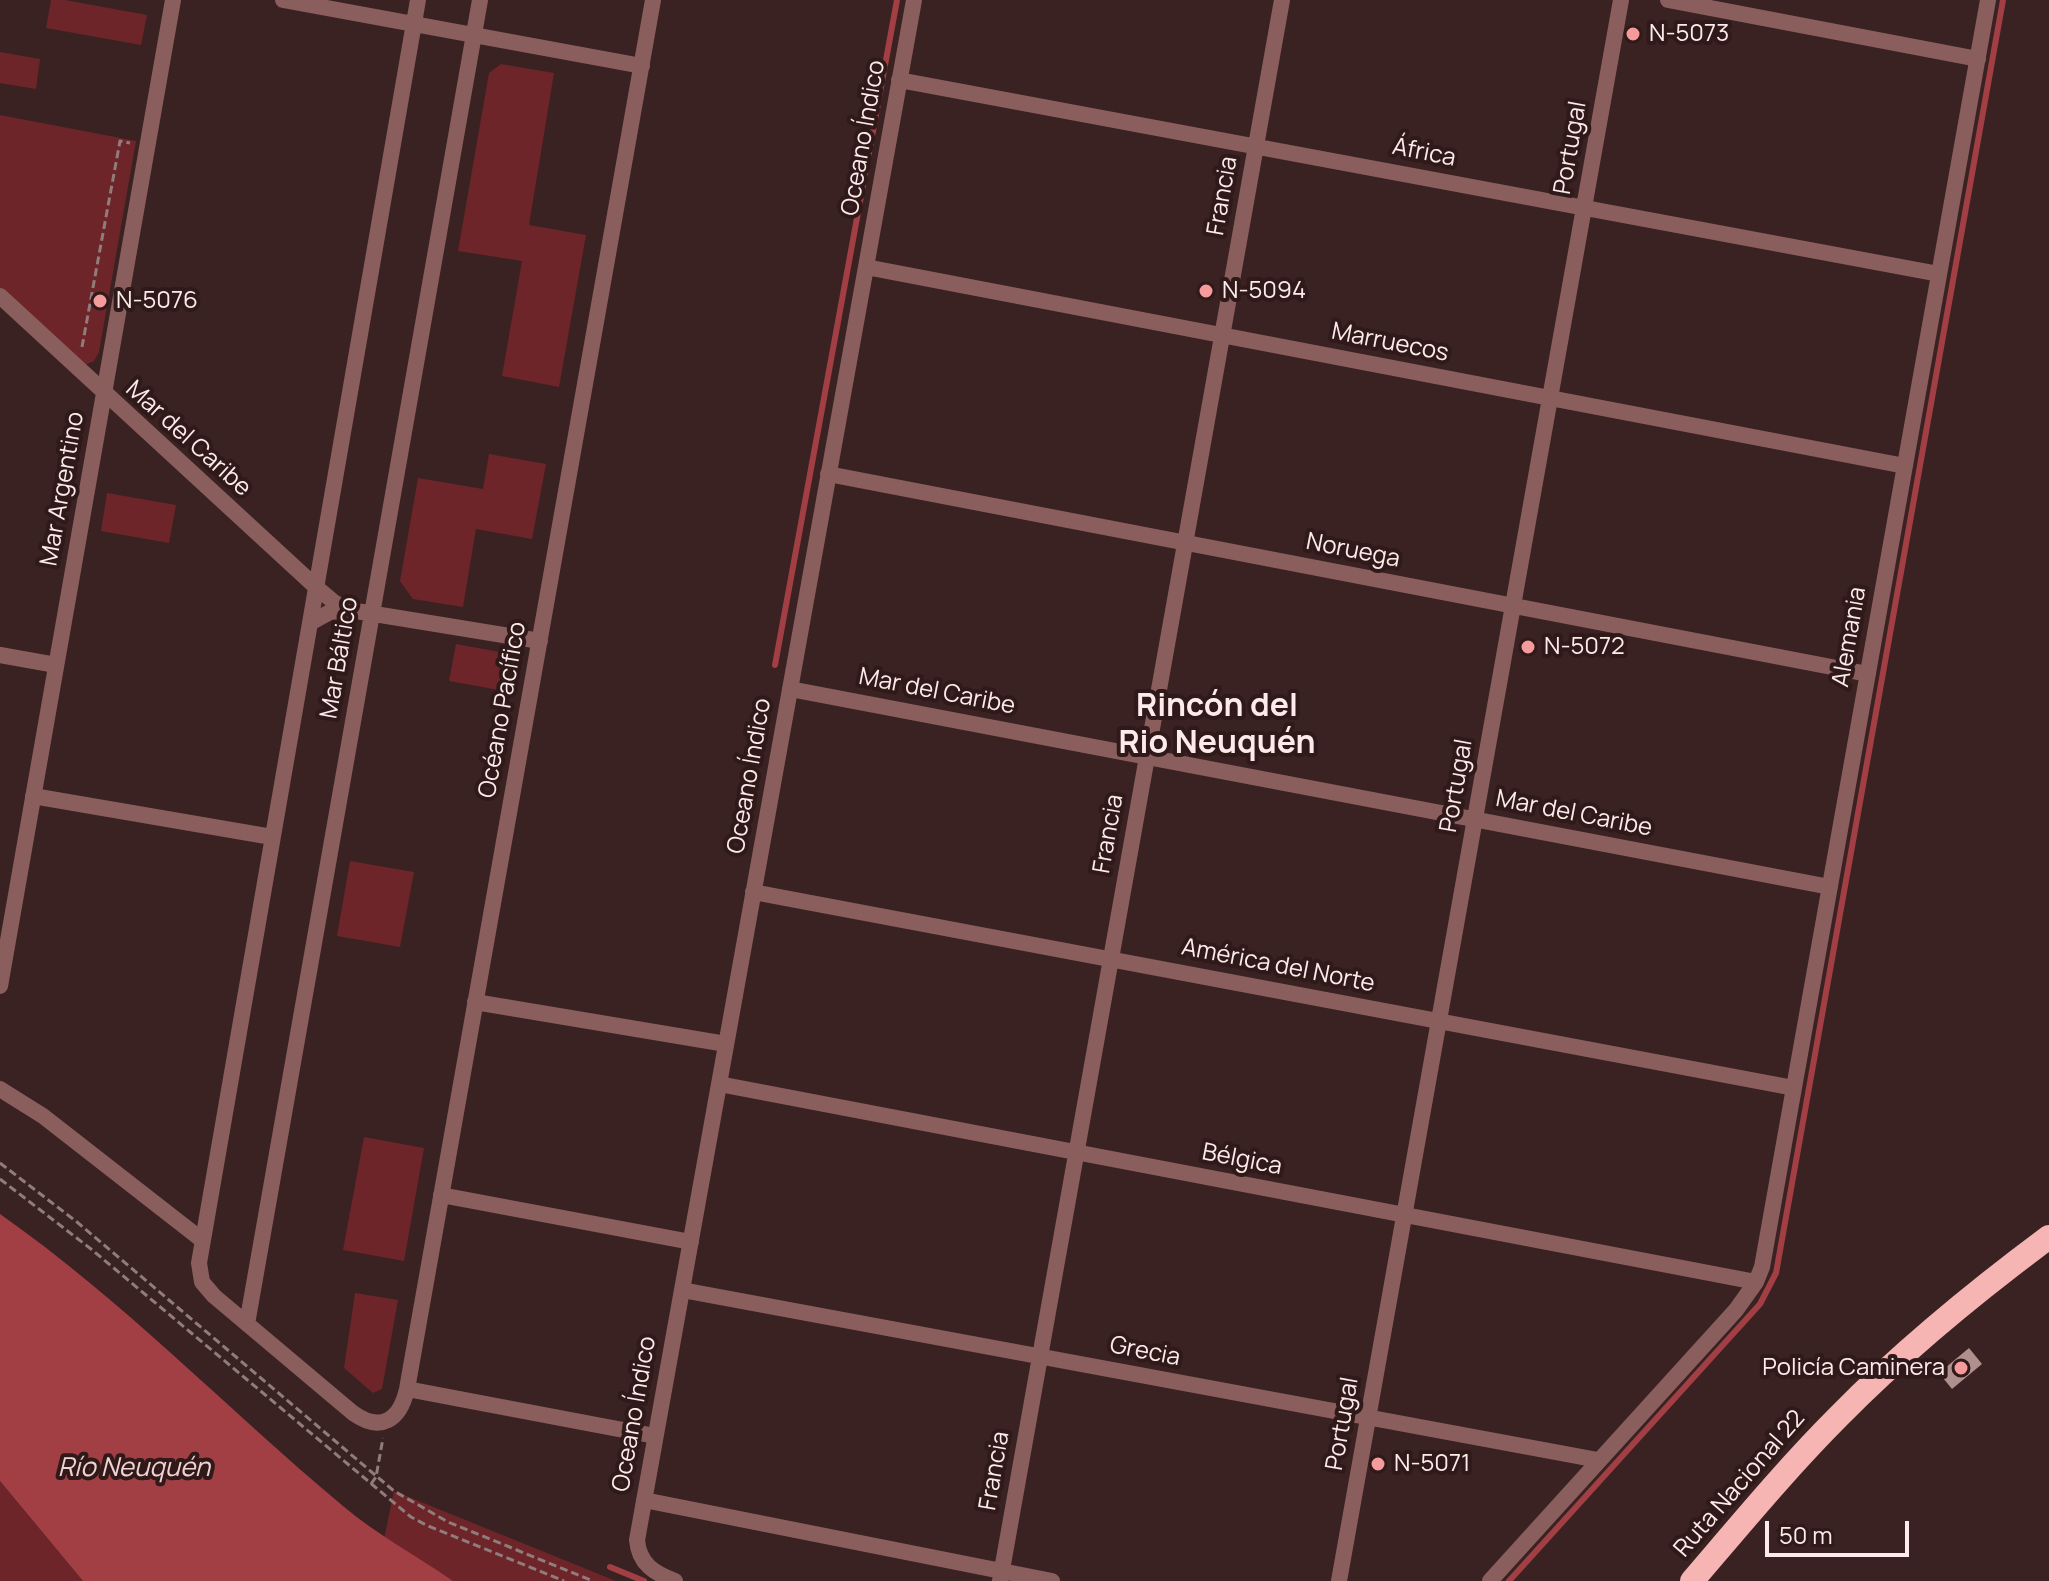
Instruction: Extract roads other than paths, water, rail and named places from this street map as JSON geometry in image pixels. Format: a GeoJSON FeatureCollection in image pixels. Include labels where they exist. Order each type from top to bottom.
{"type":"FeatureCollection","features":[{"type":"Feature","properties":{"kind":"highway","name":"Ruta Nacional 22"},"geometry":{"type":"LineString","coordinates":[[1692,1581],[1799,1457],[1871,1384],[1970,1296],[2049,1237]]}},
{"type":"Feature","properties":{"kind":"street","name":"Mar Argentino"},"geometry":{"type":"LineString","coordinates":[[0,986],[173,0]]}},
{"type":"Feature","properties":{"kind":"street"},"geometry":{"type":"LineString","coordinates":[[283,0],[642,66]]}},
{"type":"Feature","properties":{"kind":"street","name":"Mar Báltico"},"geometry":{"type":"LineString","coordinates":[[247,1324],[208,1290],[199,1273],[202,1240],[418,0]]}},
{"type":"Feature","properties":{"kind":"street","name":"Mar Báltico"},"geometry":{"type":"LineString","coordinates":[[247,1324],[480,0]]}},
{"type":"Feature","properties":{"kind":"street","name":"Océano Pacífico"},"geometry":{"type":"LineString","coordinates":[[247,1324],[359,1417],[373,1422],[386,1421],[401,1409],[653,0]]}},
{"type":"Feature","properties":{"kind":"street","name":"Oceano Índico"},"geometry":{"type":"LineString","coordinates":[[675,1581],[658,1574],[642,1560],[637,1540],[914,0]]}},
{"type":"Feature","properties":{"kind":"street","name":"Francia"},"geometry":{"type":"LineString","coordinates":[[1001,1576],[1282,0]]}},
{"type":"Feature","properties":{"kind":"street","name":"Portugal"},"geometry":{"type":"LineString","coordinates":[[1339,1581],[1621,0]]}},
{"type":"Feature","properties":{"kind":"street"},"geometry":{"type":"LineString","coordinates":[[1668,0],[1978,59]]}},
{"type":"Feature","properties":{"kind":"street","name":"Alemania"},"geometry":{"type":"LineString","coordinates":[[1490,1581],[1736,1310],[1756,1282],[1766,1252],[1988,0]]}},
{"type":"Feature","properties":{"kind":"street","name":"África"},"geometry":{"type":"LineString","coordinates":[[899,80],[1939,274]]}},
{"type":"Feature","properties":{"kind":"street","name":"Marruecos"},"geometry":{"type":"LineString","coordinates":[[866,267],[1905,466]]}},
{"type":"Feature","properties":{"kind":"street","name":"Mar del Caribe"},"geometry":{"type":"LineString","coordinates":[[0,296],[335,603],[350,610],[540,641]]}},
{"type":"Feature","properties":{"kind":"street","name":"Noruega"},"geometry":{"type":"LineString","coordinates":[[828,474],[1868,674]]}},
{"type":"Feature","properties":{"kind":"street","name":"Mar del Caribe"},"geometry":{"type":"LineString","coordinates":[[310,623],[330,612],[350,610]]}},
{"type":"Feature","properties":{"kind":"street"},"geometry":{"type":"LineString","coordinates":[[0,655],[56,665]]}},
{"type":"Feature","properties":{"kind":"street","name":"Mar del Caribe"},"geometry":{"type":"LineString","coordinates":[[790,689],[1830,887]]}},
{"type":"Feature","properties":{"kind":"street"},"geometry":{"type":"LineString","coordinates":[[33,796],[272,837]]}},
{"type":"Feature","properties":{"kind":"street","name":"América del Norte"},"geometry":{"type":"LineString","coordinates":[[753,892],[1794,1088]]}},
{"type":"Feature","properties":{"kind":"street"},"geometry":{"type":"LineString","coordinates":[[475,1002],[726,1044]]}},
{"type":"Feature","properties":{"kind":"street","name":"Bélgica"},"geometry":{"type":"LineString","coordinates":[[719,1084],[1756,1282]]}},
{"type":"Feature","properties":{"kind":"street"},"geometry":{"type":"LineString","coordinates":[[0,1089],[43,1116],[202,1240]]}},
{"type":"Feature","properties":{"kind":"street"},"geometry":{"type":"LineString","coordinates":[[441,1195],[691,1242]]}},
{"type":"Feature","properties":{"kind":"street","name":"Grecia"},"geometry":{"type":"LineString","coordinates":[[682,1290],[1598,1460]]}},
{"type":"Feature","properties":{"kind":"street"},"geometry":{"type":"LineString","coordinates":[[407,1389],[655,1436]]}},
{"type":"Feature","properties":{"kind":"street"},"geometry":{"type":"LineString","coordinates":[[644,1500],[1001,1576],[1052,1581]]}},
{"type":"Feature","properties":{"kind":"water","name":"Río Neuquén"},"geometry":{"type":"Polygon","coordinates":[[[0,1214],[89,1282],[343,1506],[453,1581],[83,1581],[0,1481],[0,1214]]]}},
{"type":"Feature","properties":{"kind":"waterway"},"geometry":{"type":"LineString","coordinates":[[775,665],[897,0]]}},
{"type":"Feature","properties":{"kind":"waterway"},"geometry":{"type":"LineString","coordinates":[[1509,1581],[1760,1304],[1776,1273],[2003,0]]}},
{"type":"Feature","properties":{"kind":"waterway"},"geometry":{"type":"LineString","coordinates":[[610,1567],[644,1581]]}},
{"type":"Feature","properties":{"kind":"place","name":"N-5073"},"geometry":{"type":"Point","coordinates":[1633,34]}},
{"type":"Feature","properties":{"kind":"place","name":"N-5094"},"geometry":{"type":"Point","coordinates":[1206,291]}},
{"type":"Feature","properties":{"kind":"place","name":"N-5076"},"geometry":{"type":"Point","coordinates":[100,301]}},
{"type":"Feature","properties":{"kind":"place","name":"N-5072"},"geometry":{"type":"Point","coordinates":[1528,647]}},
{"type":"Feature","properties":{"kind":"place","name":"Policía Caminera"},"geometry":{"type":"Point","coordinates":[1961,1368]}},
{"type":"Feature","properties":{"kind":"place","name":"N-5071"},"geometry":{"type":"Point","coordinates":[1378,1464]}},
{"type":"Feature","properties":{"kind":"district","name":"Rincón del Rio Neuquén"},"geometry":{"type":"Point","coordinates":[1217,726]}}]}
